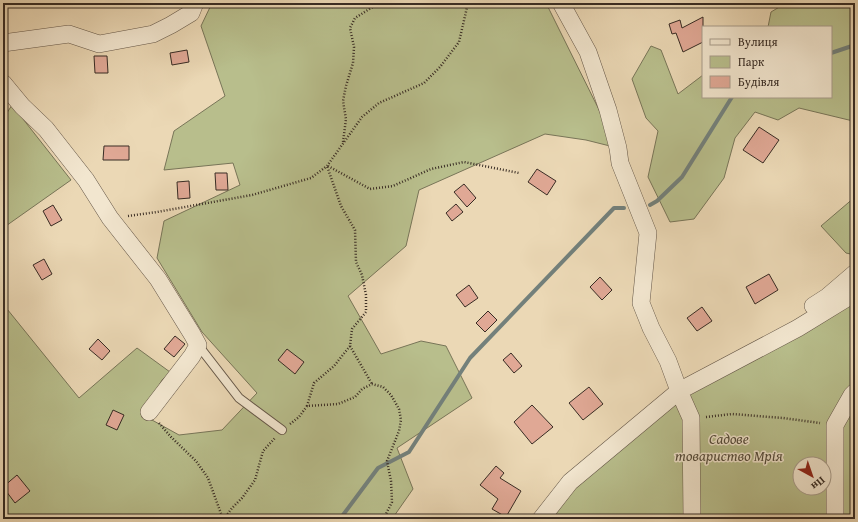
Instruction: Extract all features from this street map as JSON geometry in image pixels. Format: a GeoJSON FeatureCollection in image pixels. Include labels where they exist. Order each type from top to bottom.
{"type":"FeatureCollection","features":[{"type":"Feature","properties":{"kind":"street"},"geometry":{"type":"LineString","coordinates":[[3,43],[69,34],[99,44],[153,34],[171,25],[191,12],[195,3]]}},
{"type":"Feature","properties":{"kind":"street"},"geometry":{"type":"LineString","coordinates":[[561,3],[588,52],[608,110],[618,148],[620,163],[648,232],[641,303],[651,328],[668,361],[691,418],[692,519]]}},
{"type":"Feature","properties":{"kind":"street"},"geometry":{"type":"LineString","coordinates":[[3,82],[22,106],[46,129],[86,180],[110,218],[158,279],[198,345],[192,356],[149,412]]}},
{"type":"Feature","properties":{"kind":"street"},"geometry":{"type":"LineString","coordinates":[[541,519],[570,482],[679,391],[827,297],[855,272]]}},
{"type":"Feature","properties":{"kind":"street"},"geometry":{"type":"LineString","coordinates":[[679,391],[798,328],[855,292]]}},
{"type":"Feature","properties":{"kind":"street"},"geometry":{"type":"LineString","coordinates":[[835,519],[835,425],[855,392]]}},
{"type":"Feature","properties":{"kind":"lane"},"geometry":{"type":"LineString","coordinates":[[198,345],[239,398],[282,430]]}},
{"type":"Feature","properties":{"kind":"path"},"geometry":{"type":"LineString","coordinates":[[343,144],[346,119],[343,101],[353,63],[354,47],[350,28],[355,18],[379,3]]}},
{"type":"Feature","properties":{"kind":"path"},"geometry":{"type":"LineString","coordinates":[[110,218],[157,212],[252,195],[311,178],[328,166],[362,117],[379,102],[424,84],[440,67],[459,42],[468,3]]}},
{"type":"Feature","properties":{"kind":"path"},"geometry":{"type":"LineString","coordinates":[[328,166],[370,189],[394,186],[430,169],[464,162],[519,173]]}},
{"type":"Feature","properties":{"kind":"path"},"geometry":{"type":"LineString","coordinates":[[224,519],[255,480],[263,451],[282,430],[299,417],[307,406],[314,383],[334,366],[350,346],[352,329],[366,312],[366,295],[362,275],[356,262],[355,230],[341,206],[328,166]]}},
{"type":"Feature","properties":{"kind":"path"},"geometry":{"type":"LineString","coordinates":[[350,346],[372,384],[382,387],[390,395],[399,409],[401,420],[399,431],[387,461],[391,481],[392,502],[384,518],[385,519]]}},
{"type":"Feature","properties":{"kind":"path"},"geometry":{"type":"LineString","coordinates":[[307,406],[338,404],[355,396],[362,389],[372,384]]}},
{"type":"Feature","properties":{"kind":"path"},"geometry":{"type":"LineString","coordinates":[[149,412],[171,437],[196,461],[208,478],[224,519]]}},
{"type":"Feature","properties":{"kind":"path"},"geometry":{"type":"LineString","coordinates":[[691,418],[732,414],[783,418],[835,425]]}},
{"type":"Feature","properties":{"kind":"green space"},"geometry":{"type":"Polygon","coordinates":[[[212,3],[546,3],[618,148],[586,140],[545,134],[419,190],[406,246],[348,296],[381,354],[421,341],[446,346],[472,398],[397,448],[413,489],[392,519],[3,519],[3,304],[79,398],[137,348],[170,372],[162,380],[143,415],[179,435],[222,430],[257,393],[202,332],[157,258],[164,221],[240,185],[233,163],[164,170],[174,131],[225,96],[201,26],[212,3]]]}},
{"type":"Feature","properties":{"kind":"green space"},"geometry":{"type":"Polygon","coordinates":[[[786,3],[855,3],[855,121],[799,108],[778,120],[755,112],[735,138],[724,178],[694,219],[670,222],[648,177],[658,131],[646,118],[632,79],[651,46],[661,50],[678,94],[702,76],[702,98],[832,98],[832,26],[768,26],[771,12],[786,3]]]}},
{"type":"Feature","properties":{"kind":"green space"},"geometry":{"type":"Polygon","coordinates":[[[12,105],[71,180],[3,228],[3,119],[12,105]]]}},
{"type":"Feature","properties":{"kind":"green space"},"geometry":{"type":"Polygon","coordinates":[[[855,197],[855,255],[846,253],[821,226],[855,197]]]}},
{"type":"Feature","properties":{"kind":"green space","name":"Садове товариство Мрія"},"geometry":{"type":"Polygon","coordinates":[[[855,293],[855,519],[541,519],[679,391],[855,293]]]}},
{"type":"Feature","properties":{"kind":"building"},"geometry":{"type":"Polygon","coordinates":[[[703,17],[702,42],[683,52],[676,33],[672,34],[669,24],[680,20],[682,28],[703,17]]]}},
{"type":"Feature","properties":{"kind":"building"},"geometry":{"type":"Polygon","coordinates":[[[187,50],[189,62],[172,65],[170,53],[187,50]]]}},
{"type":"Feature","properties":{"kind":"building"},"geometry":{"type":"Polygon","coordinates":[[[94,56],[107,56],[108,73],[95,73],[94,56]]]}},
{"type":"Feature","properties":{"kind":"building"},"geometry":{"type":"Polygon","coordinates":[[[759,127],[779,140],[763,163],[743,150],[759,127]]]}},
{"type":"Feature","properties":{"kind":"building"},"geometry":{"type":"Polygon","coordinates":[[[104,146],[129,146],[129,160],[103,160],[104,146]]]}},
{"type":"Feature","properties":{"kind":"building"},"geometry":{"type":"Polygon","coordinates":[[[537,169],[556,181],[547,195],[528,182],[537,169]]]}},
{"type":"Feature","properties":{"kind":"building"},"geometry":{"type":"Polygon","coordinates":[[[215,173],[227,173],[228,190],[216,190],[215,173]]]}},
{"type":"Feature","properties":{"kind":"building"},"geometry":{"type":"Polygon","coordinates":[[[189,181],[190,198],[178,199],[177,182],[189,181]]]}},
{"type":"Feature","properties":{"kind":"building"},"geometry":{"type":"Polygon","coordinates":[[[464,184],[476,198],[467,207],[454,192],[464,184]]]}},
{"type":"Feature","properties":{"kind":"building"},"geometry":{"type":"Polygon","coordinates":[[[456,204],[463,212],[452,221],[446,213],[456,204]]]}},
{"type":"Feature","properties":{"kind":"building"},"geometry":{"type":"Polygon","coordinates":[[[53,205],[62,220],[51,226],[43,211],[53,205]]]}},
{"type":"Feature","properties":{"kind":"building"},"geometry":{"type":"Polygon","coordinates":[[[44,259],[52,274],[42,280],[33,265],[44,259]]]}},
{"type":"Feature","properties":{"kind":"building"},"geometry":{"type":"Polygon","coordinates":[[[769,274],[778,290],[755,304],[746,287],[769,274]]]}},
{"type":"Feature","properties":{"kind":"building"},"geometry":{"type":"Polygon","coordinates":[[[600,277],[612,290],[602,300],[590,287],[600,277]]]}},
{"type":"Feature","properties":{"kind":"building"},"geometry":{"type":"Polygon","coordinates":[[[469,285],[478,298],[465,307],[456,295],[469,285]]]}},
{"type":"Feature","properties":{"kind":"building"},"geometry":{"type":"Polygon","coordinates":[[[702,307],[712,321],[697,331],[687,318],[702,307]]]}},
{"type":"Feature","properties":{"kind":"building"},"geometry":{"type":"Polygon","coordinates":[[[488,311],[497,320],[485,332],[476,323],[488,311]]]}},
{"type":"Feature","properties":{"kind":"building"},"geometry":{"type":"Polygon","coordinates":[[[175,336],[185,344],[174,357],[164,349],[175,336]]]}},
{"type":"Feature","properties":{"kind":"building"},"geometry":{"type":"Polygon","coordinates":[[[98,339],[110,351],[102,360],[89,349],[98,339]]]}},
{"type":"Feature","properties":{"kind":"building"},"geometry":{"type":"Polygon","coordinates":[[[287,349],[304,362],[295,374],[278,360],[287,349]]]}},
{"type":"Feature","properties":{"kind":"building"},"geometry":{"type":"Polygon","coordinates":[[[511,353],[522,366],[514,373],[503,360],[511,353]]]}},
{"type":"Feature","properties":{"kind":"building"},"geometry":{"type":"Polygon","coordinates":[[[589,387],[603,404],[583,420],[569,403],[589,387]]]}},
{"type":"Feature","properties":{"kind":"building"},"geometry":{"type":"Polygon","coordinates":[[[532,405],[553,427],[532,444],[514,422],[532,405]]]}},
{"type":"Feature","properties":{"kind":"building"},"geometry":{"type":"Polygon","coordinates":[[[113,410],[124,415],[117,430],[106,425],[113,410]]]}},
{"type":"Feature","properties":{"kind":"building"},"geometry":{"type":"Polygon","coordinates":[[[496,466],[504,473],[500,478],[521,491],[506,517],[492,509],[498,499],[480,485],[496,466]]]}},
{"type":"Feature","properties":{"kind":"building"},"geometry":{"type":"Polygon","coordinates":[[[17,475],[30,491],[15,503],[3,487],[17,475]]]}},
{"type":"Feature","properties":{"kind":"waterway"},"geometry":{"type":"LineString","coordinates":[[832,53],[855,45]]}},
{"type":"Feature","properties":{"kind":"waterway"},"geometry":{"type":"LineString","coordinates":[[650,205],[657,201],[682,177],[731,98]]}},
{"type":"Feature","properties":{"kind":"waterway"},"geometry":{"type":"LineString","coordinates":[[340,519],[378,468],[409,452],[470,358],[614,208],[624,208]]}}]}
